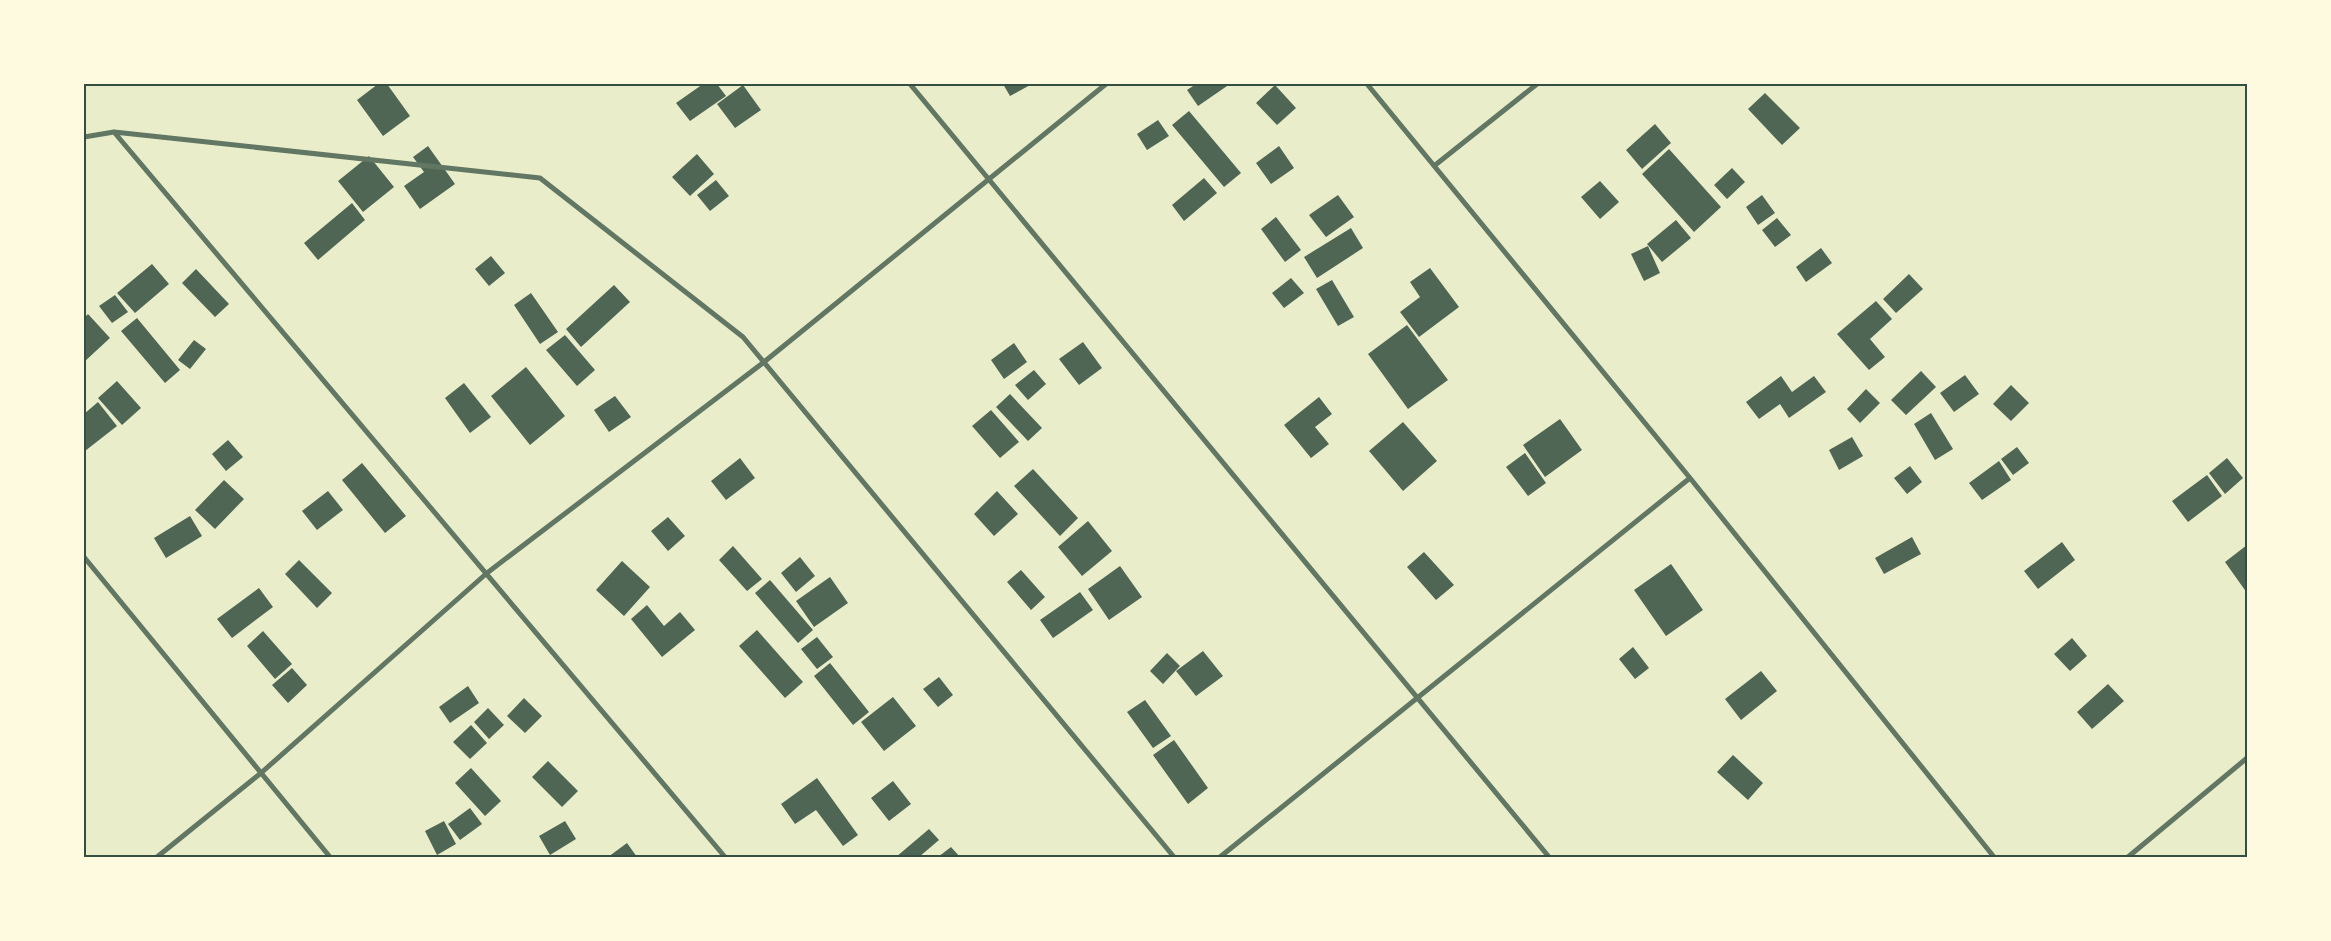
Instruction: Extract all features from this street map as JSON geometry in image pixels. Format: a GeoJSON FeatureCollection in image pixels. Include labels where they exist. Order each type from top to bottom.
{"type":"FeatureCollection","features":[{"type":"Feature","properties":{"kind":"street"},"geometry":{"type":"LineString","coordinates":[[910,84],[1549,857]]}},
{"type":"Feature","properties":{"kind":"street"},"geometry":{"type":"LineString","coordinates":[[157,857],[261,772],[487,573],[764,362],[1106,84]]}},
{"type":"Feature","properties":{"kind":"street"},"geometry":{"type":"LineString","coordinates":[[1367,84],[1690,478],[1994,857]]}},
{"type":"Feature","properties":{"kind":"street"},"geometry":{"type":"LineString","coordinates":[[1434,166],[1537,84]]}},
{"type":"Feature","properties":{"kind":"street"},"geometry":{"type":"LineString","coordinates":[[114,132],[725,857]]}},
{"type":"Feature","properties":{"kind":"street"},"geometry":{"type":"LineString","coordinates":[[84,137],[114,132],[540,178],[743,337],[1174,857]]}},
{"type":"Feature","properties":{"kind":"street"},"geometry":{"type":"LineString","coordinates":[[1220,857],[1690,478]]}},
{"type":"Feature","properties":{"kind":"street"},"geometry":{"type":"LineString","coordinates":[[84,558],[330,857]]}},
{"type":"Feature","properties":{"kind":"street"},"geometry":{"type":"LineString","coordinates":[[2128,857],[2247,758]]}},
{"type":"Feature","properties":{"kind":"building"},"geometry":{"type":"Polygon","coordinates":[[[378,84],[387,84],[410,116],[383,136],[357,100],[378,84]]]}},
{"type":"Feature","properties":{"kind":"building"},"geometry":{"type":"Polygon","coordinates":[[[703,84],[717,84],[726,96],[690,121],[676,103],[703,84]]]}},
{"type":"Feature","properties":{"kind":"building"},"geometry":{"type":"Polygon","coordinates":[[[1003,84],[1032,84],[1010,96],[1003,84]]]}},
{"type":"Feature","properties":{"kind":"building"},"geometry":{"type":"Polygon","coordinates":[[[1196,84],[1230,84],[1198,106],[1187,90],[1196,84]]]}},
{"type":"Feature","properties":{"kind":"building"},"geometry":{"type":"Polygon","coordinates":[[[743,85],[761,110],[735,128],[717,104],[743,85]]]}},
{"type":"Feature","properties":{"kind":"building"},"geometry":{"type":"Polygon","coordinates":[[[1275,85],[1296,108],[1277,125],[1256,103],[1275,85]]]}},
{"type":"Feature","properties":{"kind":"building"},"geometry":{"type":"Polygon","coordinates":[[[1765,93],[1800,128],[1782,145],[1748,109],[1765,93]]]}},
{"type":"Feature","properties":{"kind":"building"},"geometry":{"type":"Polygon","coordinates":[[[1189,111],[1241,173],[1224,187],[1172,125],[1189,111]]]}},
{"type":"Feature","properties":{"kind":"building"},"geometry":{"type":"Polygon","coordinates":[[[1158,120],[1169,136],[1147,150],[1137,134],[1158,120]]]}},
{"type":"Feature","properties":{"kind":"building"},"geometry":{"type":"Polygon","coordinates":[[[1655,124],[1671,143],[1642,169],[1626,150],[1655,124]]]}},
{"type":"Feature","properties":{"kind":"building"},"geometry":{"type":"Polygon","coordinates":[[[428,146],[455,184],[420,209],[404,186],[424,172],[413,157],[428,146]]]}},
{"type":"Feature","properties":{"kind":"building"},"geometry":{"type":"Polygon","coordinates":[[[1279,146],[1294,168],[1271,184],[1256,163],[1279,146]]]}},
{"type":"Feature","properties":{"kind":"building"},"geometry":{"type":"Polygon","coordinates":[[[1669,149],[1721,207],[1694,232],[1642,174],[1669,149]]]}},
{"type":"Feature","properties":{"kind":"building"},"geometry":{"type":"Polygon","coordinates":[[[697,154],[714,174],[690,196],[672,177],[697,154]]]}},
{"type":"Feature","properties":{"kind":"building"},"geometry":{"type":"Polygon","coordinates":[[[369,156],[394,187],[363,212],[338,181],[369,156]]]}},
{"type":"Feature","properties":{"kind":"building"},"geometry":{"type":"Polygon","coordinates":[[[1732,168],[1745,182],[1727,199],[1714,185],[1732,168]]]}},
{"type":"Feature","properties":{"kind":"building"},"geometry":{"type":"Polygon","coordinates":[[[1204,178],[1217,193],[1184,221],[1172,205],[1204,178]]]}},
{"type":"Feature","properties":{"kind":"building"},"geometry":{"type":"Polygon","coordinates":[[[716,180],[729,196],[710,211],[697,195],[716,180]]]}},
{"type":"Feature","properties":{"kind":"building"},"geometry":{"type":"Polygon","coordinates":[[[1600,181],[1619,202],[1600,219],[1581,197],[1600,181]]]}},
{"type":"Feature","properties":{"kind":"building"},"geometry":{"type":"Polygon","coordinates":[[[1338,195],[1354,217],[1326,237],[1309,215],[1338,195]]]}},
{"type":"Feature","properties":{"kind":"building"},"geometry":{"type":"Polygon","coordinates":[[[1762,195],[1775,213],[1758,225],[1746,207],[1762,195]]]}},
{"type":"Feature","properties":{"kind":"building"},"geometry":{"type":"Polygon","coordinates":[[[352,203],[365,220],[318,260],[304,243],[352,203]]]}},
{"type":"Feature","properties":{"kind":"building"},"geometry":{"type":"Polygon","coordinates":[[[1276,217],[1301,250],[1285,262],[1261,229],[1276,217]]]}},
{"type":"Feature","properties":{"kind":"building"},"geometry":{"type":"Polygon","coordinates":[[[1777,218],[1791,235],[1775,247],[1762,230],[1777,218]]]}},
{"type":"Feature","properties":{"kind":"building"},"geometry":{"type":"Polygon","coordinates":[[[1676,220],[1691,238],[1662,262],[1647,244],[1676,220]]]}},
{"type":"Feature","properties":{"kind":"building"},"geometry":{"type":"Polygon","coordinates":[[[1351,228],[1363,248],[1317,278],[1304,257],[1351,228]]]}},
{"type":"Feature","properties":{"kind":"building"},"geometry":{"type":"Polygon","coordinates":[[[1648,246],[1660,273],[1644,281],[1631,254],[1648,246]]]}},
{"type":"Feature","properties":{"kind":"building"},"geometry":{"type":"Polygon","coordinates":[[[1821,248],[1832,263],[1806,282],[1796,267],[1821,248]]]}},
{"type":"Feature","properties":{"kind":"building"},"geometry":{"type":"Polygon","coordinates":[[[491,256],[505,273],[489,286],[475,269],[491,256]]]}},
{"type":"Feature","properties":{"kind":"building"},"geometry":{"type":"Polygon","coordinates":[[[152,264],[169,284],[135,313],[117,293],[152,264]]]}},
{"type":"Feature","properties":{"kind":"building"},"geometry":{"type":"Polygon","coordinates":[[[1430,268],[1459,307],[1419,337],[1400,312],[1420,297],[1410,282],[1430,268]]]}},
{"type":"Feature","properties":{"kind":"building"},"geometry":{"type":"Polygon","coordinates":[[[196,269],[229,304],[215,317],[182,283],[196,269]]]}},
{"type":"Feature","properties":{"kind":"building"},"geometry":{"type":"Polygon","coordinates":[[[1909,274],[1923,289],[1896,313],[1883,299],[1909,274]]]}},
{"type":"Feature","properties":{"kind":"building"},"geometry":{"type":"Polygon","coordinates":[[[1291,278],[1304,293],[1284,308],[1272,293],[1291,278]]]}},
{"type":"Feature","properties":{"kind":"building"},"geometry":{"type":"Polygon","coordinates":[[[1332,280],[1354,317],[1338,326],[1316,289],[1332,280]]]}},
{"type":"Feature","properties":{"kind":"building"},"geometry":{"type":"Polygon","coordinates":[[[614,285],[630,302],[581,347],[566,329],[614,285]]]}},
{"type":"Feature","properties":{"kind":"building"},"geometry":{"type":"Polygon","coordinates":[[[531,293],[558,332],[540,344],[514,305],[531,293]]]}},
{"type":"Feature","properties":{"kind":"building"},"geometry":{"type":"Polygon","coordinates":[[[115,295],[128,312],[112,323],[99,306],[115,295]]]}},
{"type":"Feature","properties":{"kind":"building"},"geometry":{"type":"Polygon","coordinates":[[[1876,301],[1892,319],[1870,339],[1885,357],[1869,370],[1837,334],[1876,301]]]}},
{"type":"Feature","properties":{"kind":"building"},"geometry":{"type":"Polygon","coordinates":[[[88,314],[110,338],[84,362],[84,318],[88,314]]]}},
{"type":"Feature","properties":{"kind":"building"},"geometry":{"type":"Polygon","coordinates":[[[137,318],[180,370],[165,383],[121,331],[137,318]]]}},
{"type":"Feature","properties":{"kind":"building"},"geometry":{"type":"Polygon","coordinates":[[[1407,325],[1448,380],[1408,409],[1368,354],[1407,325]]]}},
{"type":"Feature","properties":{"kind":"building"},"geometry":{"type":"Polygon","coordinates":[[[565,335],[595,370],[577,386],[546,350],[565,335]]]}},
{"type":"Feature","properties":{"kind":"building"},"geometry":{"type":"Polygon","coordinates":[[[194,340],[206,349],[190,369],[178,360],[194,340]]]}},
{"type":"Feature","properties":{"kind":"building"},"geometry":{"type":"Polygon","coordinates":[[[1083,342],[1102,368],[1079,385],[1059,359],[1083,342]]]}},
{"type":"Feature","properties":{"kind":"building"},"geometry":{"type":"Polygon","coordinates":[[[1014,343],[1027,362],[1004,379],[991,360],[1014,343]]]}},
{"type":"Feature","properties":{"kind":"building"},"geometry":{"type":"Polygon","coordinates":[[[526,367],[565,416],[530,445],[491,396],[526,367]]]}},
{"type":"Feature","properties":{"kind":"building"},"geometry":{"type":"Polygon","coordinates":[[[1034,370],[1046,384],[1028,400],[1015,385],[1034,370]]]}},
{"type":"Feature","properties":{"kind":"building"},"geometry":{"type":"Polygon","coordinates":[[[1921,371],[1936,387],[1906,415],[1891,400],[1921,371]]]}},
{"type":"Feature","properties":{"kind":"building"},"geometry":{"type":"Polygon","coordinates":[[[1965,375],[1979,394],[1954,412],[1940,393],[1965,375]]]}},
{"type":"Feature","properties":{"kind":"building"},"geometry":{"type":"Polygon","coordinates":[[[1781,376],[1792,392],[1814,376],[1826,392],[1789,418],[1780,404],[1759,419],[1746,402],[1781,376]]]}},
{"type":"Feature","properties":{"kind":"building"},"geometry":{"type":"Polygon","coordinates":[[[117,381],[141,408],[122,425],[98,398],[117,381]]]}},
{"type":"Feature","properties":{"kind":"building"},"geometry":{"type":"Polygon","coordinates":[[[464,383],[491,417],[470,433],[445,398],[464,383]]]}},
{"type":"Feature","properties":{"kind":"building"},"geometry":{"type":"Polygon","coordinates":[[[2011,385],[2029,403],[2011,421],[1993,404],[2011,385]]]}},
{"type":"Feature","properties":{"kind":"building"},"geometry":{"type":"Polygon","coordinates":[[[1866,389],[1880,403],[1860,423],[1847,409],[1866,389]]]}},
{"type":"Feature","properties":{"kind":"building"},"geometry":{"type":"Polygon","coordinates":[[[1010,394],[1042,428],[1028,441],[996,407],[1010,394]]]}},
{"type":"Feature","properties":{"kind":"building"},"geometry":{"type":"Polygon","coordinates":[[[615,396],[631,417],[609,432],[594,410],[615,396]]]}},
{"type":"Feature","properties":{"kind":"building"},"geometry":{"type":"Polygon","coordinates":[[[1319,397],[1332,414],[1315,427],[1329,444],[1311,458],[1284,425],[1319,397]]]}},
{"type":"Feature","properties":{"kind":"building"},"geometry":{"type":"Polygon","coordinates":[[[98,402],[117,426],[85,451],[84,414],[98,402]]]}},
{"type":"Feature","properties":{"kind":"building"},"geometry":{"type":"Polygon","coordinates":[[[991,410],[1019,442],[1000,458],[972,426],[991,410]]]}},
{"type":"Feature","properties":{"kind":"building"},"geometry":{"type":"Polygon","coordinates":[[[1931,413],[1953,449],[1935,460],[1914,424],[1931,413]]]}},
{"type":"Feature","properties":{"kind":"building"},"geometry":{"type":"Polygon","coordinates":[[[1560,419],[1582,450],[1545,477],[1523,445],[1560,419]]]}},
{"type":"Feature","properties":{"kind":"building"},"geometry":{"type":"Polygon","coordinates":[[[1403,422],[1437,461],[1403,491],[1369,451],[1403,422]]]}},
{"type":"Feature","properties":{"kind":"building"},"geometry":{"type":"Polygon","coordinates":[[[1852,437],[1863,456],[1839,470],[1829,450],[1852,437]]]}},
{"type":"Feature","properties":{"kind":"building"},"geometry":{"type":"Polygon","coordinates":[[[228,440],[243,457],[226,471],[212,454],[228,440]]]}},
{"type":"Feature","properties":{"kind":"building"},"geometry":{"type":"Polygon","coordinates":[[[2017,447],[2029,463],[2013,475],[2001,459],[2017,447]]]}},
{"type":"Feature","properties":{"kind":"building"},"geometry":{"type":"Polygon","coordinates":[[[1525,453],[1546,483],[1528,496],[1506,467],[1525,453]]]}},
{"type":"Feature","properties":{"kind":"building"},"geometry":{"type":"Polygon","coordinates":[[[740,458],[755,478],[726,500],[711,481],[740,458]]]}},
{"type":"Feature","properties":{"kind":"building"},"geometry":{"type":"Polygon","coordinates":[[[2227,458],[2243,478],[2225,494],[2209,473],[2227,458]]]}},
{"type":"Feature","properties":{"kind":"building"},"geometry":{"type":"Polygon","coordinates":[[[1999,461],[2011,480],[1982,500],[1969,483],[1999,461]]]}},
{"type":"Feature","properties":{"kind":"building"},"geometry":{"type":"Polygon","coordinates":[[[362,463],[406,516],[385,533],[342,480],[362,463]]]}},
{"type":"Feature","properties":{"kind":"building"},"geometry":{"type":"Polygon","coordinates":[[[1910,466],[1922,482],[1907,494],[1894,478],[1910,466]]]}},
{"type":"Feature","properties":{"kind":"building"},"geometry":{"type":"Polygon","coordinates":[[[1033,469],[1078,518],[1060,536],[1014,486],[1033,469]]]}},
{"type":"Feature","properties":{"kind":"building"},"geometry":{"type":"Polygon","coordinates":[[[2207,475],[2222,496],[2188,522],[2172,501],[2207,475]]]}},
{"type":"Feature","properties":{"kind":"building"},"geometry":{"type":"Polygon","coordinates":[[[224,480],[244,499],[215,529],[195,510],[224,480]]]}},
{"type":"Feature","properties":{"kind":"building"},"geometry":{"type":"Polygon","coordinates":[[[328,491],[343,510],[317,530],[302,511],[328,491]]]}},
{"type":"Feature","properties":{"kind":"building"},"geometry":{"type":"Polygon","coordinates":[[[997,491],[1018,514],[994,536],[974,514],[997,491]]]}},
{"type":"Feature","properties":{"kind":"building"},"geometry":{"type":"Polygon","coordinates":[[[190,516],[202,536],[166,558],[154,538],[190,516]]]}},
{"type":"Feature","properties":{"kind":"building"},"geometry":{"type":"Polygon","coordinates":[[[668,517],[685,536],[668,551],[651,531],[668,517]]]}},
{"type":"Feature","properties":{"kind":"building"},"geometry":{"type":"Polygon","coordinates":[[[1088,521],[1112,551],[1082,576],[1058,547],[1088,521]]]}},
{"type":"Feature","properties":{"kind":"building"},"geometry":{"type":"Polygon","coordinates":[[[1912,537],[1921,554],[1884,574],[1875,558],[1912,537]]]}},
{"type":"Feature","properties":{"kind":"building"},"geometry":{"type":"Polygon","coordinates":[[[2062,542],[2075,560],[2038,589],[2024,571],[2062,542]]]}},
{"type":"Feature","properties":{"kind":"building"},"geometry":{"type":"Polygon","coordinates":[[[2247,545],[2247,593],[2225,562],[2247,545]]]}},
{"type":"Feature","properties":{"kind":"building"},"geometry":{"type":"Polygon","coordinates":[[[733,546],[762,579],[747,591],[719,560],[733,546]]]}},
{"type":"Feature","properties":{"kind":"building"},"geometry":{"type":"Polygon","coordinates":[[[1424,552],[1454,585],[1436,600],[1407,567],[1424,552]]]}},
{"type":"Feature","properties":{"kind":"building"},"geometry":{"type":"Polygon","coordinates":[[[800,557],[815,576],[796,592],[781,573],[800,557]]]}},
{"type":"Feature","properties":{"kind":"building"},"geometry":{"type":"Polygon","coordinates":[[[299,560],[332,593],[317,608],[285,574],[299,560]]]}},
{"type":"Feature","properties":{"kind":"building"},"geometry":{"type":"Polygon","coordinates":[[[622,561],[650,587],[624,616],[596,590],[622,561]]]}},
{"type":"Feature","properties":{"kind":"building"},"geometry":{"type":"Polygon","coordinates":[[[1671,564],[1703,610],[1666,636],[1634,590],[1671,564]]]}},
{"type":"Feature","properties":{"kind":"building"},"geometry":{"type":"Polygon","coordinates":[[[1120,566],[1142,597],[1109,620],[1088,589],[1120,566]]]}},
{"type":"Feature","properties":{"kind":"building"},"geometry":{"type":"Polygon","coordinates":[[[1021,570],[1045,597],[1031,610],[1007,582],[1021,570]]]}},
{"type":"Feature","properties":{"kind":"building"},"geometry":{"type":"Polygon","coordinates":[[[830,577],[848,603],[814,627],[796,601],[830,577]]]}},
{"type":"Feature","properties":{"kind":"building"},"geometry":{"type":"Polygon","coordinates":[[[770,580],[813,630],[798,643],[755,593],[770,580]]]}},
{"type":"Feature","properties":{"kind":"building"},"geometry":{"type":"Polygon","coordinates":[[[259,588],[273,607],[232,638],[217,619],[259,588]]]}},
{"type":"Feature","properties":{"kind":"building"},"geometry":{"type":"Polygon","coordinates":[[[1080,592],[1093,610],[1053,638],[1040,620],[1080,592]]]}},
{"type":"Feature","properties":{"kind":"building"},"geometry":{"type":"Polygon","coordinates":[[[647,605],[664,626],[680,612],[695,630],[662,657],[631,619],[647,605]]]}},
{"type":"Feature","properties":{"kind":"building"},"geometry":{"type":"Polygon","coordinates":[[[757,630],[803,682],[785,698],[739,646],[757,630]]]}},
{"type":"Feature","properties":{"kind":"building"},"geometry":{"type":"Polygon","coordinates":[[[263,631],[292,664],[275,679],[247,646],[263,631]]]}},
{"type":"Feature","properties":{"kind":"building"},"geometry":{"type":"Polygon","coordinates":[[[817,637],[833,657],[817,669],[801,649],[817,637]]]}},
{"type":"Feature","properties":{"kind":"building"},"geometry":{"type":"Polygon","coordinates":[[[2072,638],[2087,656],[2070,671],[2054,654],[2072,638]]]}},
{"type":"Feature","properties":{"kind":"building"},"geometry":{"type":"Polygon","coordinates":[[[1633,647],[1649,668],[1635,679],[1619,659],[1633,647]]]}},
{"type":"Feature","properties":{"kind":"building"},"geometry":{"type":"Polygon","coordinates":[[[1203,651],[1223,676],[1196,696],[1176,671],[1203,651]]]}},
{"type":"Feature","properties":{"kind":"building"},"geometry":{"type":"Polygon","coordinates":[[[1167,653],[1180,666],[1163,684],[1150,671],[1167,653]]]}},
{"type":"Feature","properties":{"kind":"building"},"geometry":{"type":"Polygon","coordinates":[[[830,663],[869,712],[853,725],[814,676],[830,663]]]}},
{"type":"Feature","properties":{"kind":"building"},"geometry":{"type":"Polygon","coordinates":[[[292,668],[307,685],[288,703],[272,685],[292,668]]]}},
{"type":"Feature","properties":{"kind":"building"},"geometry":{"type":"Polygon","coordinates":[[[1761,671],[1777,691],[1741,720],[1725,699],[1761,671]]]}},
{"type":"Feature","properties":{"kind":"building"},"geometry":{"type":"Polygon","coordinates":[[[939,677],[953,695],[938,707],[923,689],[939,677]]]}},
{"type":"Feature","properties":{"kind":"building"},"geometry":{"type":"Polygon","coordinates":[[[2108,684],[2124,701],[2092,729],[2077,712],[2108,684]]]}},
{"type":"Feature","properties":{"kind":"building"},"geometry":{"type":"Polygon","coordinates":[[[468,686],[479,703],[450,723],[439,707],[468,686]]]}},
{"type":"Feature","properties":{"kind":"building"},"geometry":{"type":"Polygon","coordinates":[[[893,697],[916,726],[884,751],[861,722],[893,697]]]}},
{"type":"Feature","properties":{"kind":"building"},"geometry":{"type":"Polygon","coordinates":[[[524,698],[542,716],[525,733],[507,716],[524,698]]]}},
{"type":"Feature","properties":{"kind":"building"},"geometry":{"type":"Polygon","coordinates":[[[1145,700],[1171,736],[1153,748],[1127,712],[1145,700]]]}},
{"type":"Feature","properties":{"kind":"building"},"geometry":{"type":"Polygon","coordinates":[[[488,708],[504,725],[489,739],[474,722],[488,708]]]}},
{"type":"Feature","properties":{"kind":"building"},"geometry":{"type":"Polygon","coordinates":[[[471,725],[487,743],[470,759],[453,742],[471,725]]]}},
{"type":"Feature","properties":{"kind":"building"},"geometry":{"type":"Polygon","coordinates":[[[1174,740],[1208,788],[1188,804],[1153,755],[1174,740]]]}},
{"type":"Feature","properties":{"kind":"building"},"geometry":{"type":"Polygon","coordinates":[[[1733,755],[1763,783],[1748,800],[1717,772],[1733,755]]]}},
{"type":"Feature","properties":{"kind":"building"},"geometry":{"type":"Polygon","coordinates":[[[548,761],[578,791],[562,807],[532,777],[548,761]]]}},
{"type":"Feature","properties":{"kind":"building"},"geometry":{"type":"Polygon","coordinates":[[[471,768],[501,801],[485,816],[455,783],[471,768]]]}},
{"type":"Feature","properties":{"kind":"building"},"geometry":{"type":"Polygon","coordinates":[[[817,778],[858,835],[843,846],[816,810],[795,824],[781,804],[817,778]]]}},
{"type":"Feature","properties":{"kind":"building"},"geometry":{"type":"Polygon","coordinates":[[[893,781],[911,804],[889,821],[871,798],[893,781]]]}},
{"type":"Feature","properties":{"kind":"building"},"geometry":{"type":"Polygon","coordinates":[[[470,808],[482,824],[460,840],[448,824],[470,808]]]}},
{"type":"Feature","properties":{"kind":"building"},"geometry":{"type":"Polygon","coordinates":[[[444,821],[456,844],[437,855],[425,831],[444,821]]]}},
{"type":"Feature","properties":{"kind":"building"},"geometry":{"type":"Polygon","coordinates":[[[565,821],[576,839],[550,855],[539,836],[565,821]]]}},
{"type":"Feature","properties":{"kind":"building"},"geometry":{"type":"Polygon","coordinates":[[[929,829],[939,840],[919,857],[896,857],[929,829]]]}},
{"type":"Feature","properties":{"kind":"building"},"geometry":{"type":"Polygon","coordinates":[[[627,843],[637,857],[608,857],[627,843]]]}},
{"type":"Feature","properties":{"kind":"building"},"geometry":{"type":"Polygon","coordinates":[[[951,847],[960,857],[938,857],[951,847]]]}}]}
